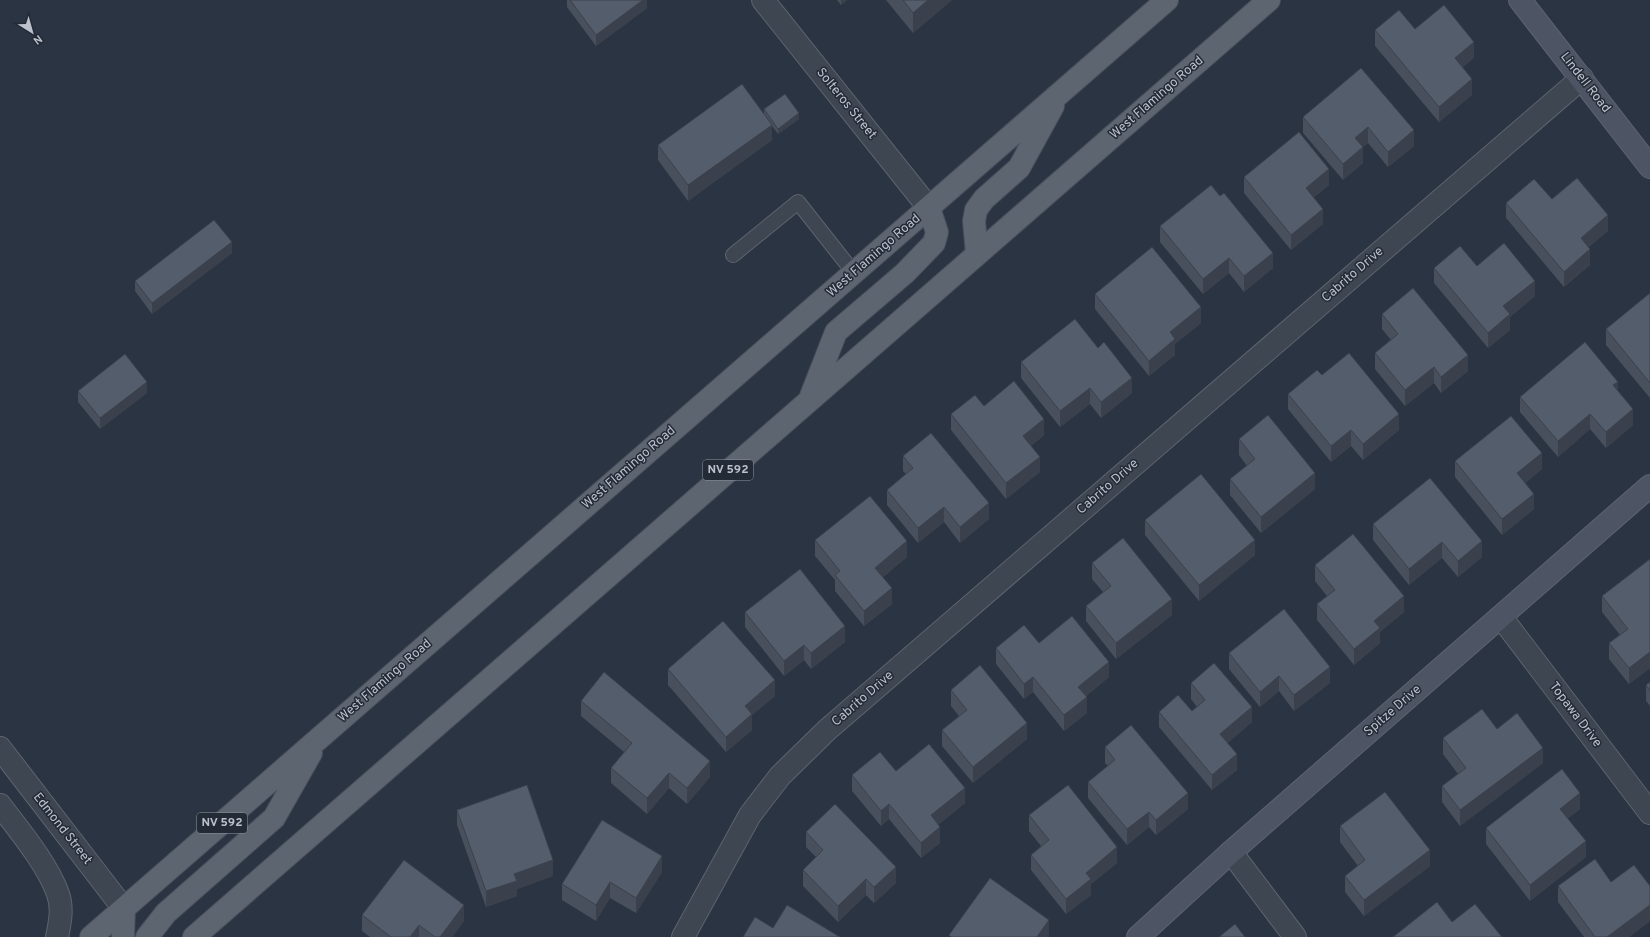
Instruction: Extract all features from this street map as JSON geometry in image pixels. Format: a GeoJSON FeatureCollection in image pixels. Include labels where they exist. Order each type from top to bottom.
{"type":"FeatureCollection","features":[{"type":"Feature","properties":{"kind":"main road","name":"West Flamingo Road"},"geometry":{"type":"LineString","coordinates":[[91,937],[1168,0]]}},
{"type":"Feature","properties":{"kind":"main road","name":"West Flamingo Road"},"geometry":{"type":"LineString","coordinates":[[194,937],[1269,0]]}},
{"type":"Feature","properties":{"kind":"main road"},"geometry":{"type":"LineString","coordinates":[[977,254],[974,221],[976,210],[984,199],[1019,168],[1059,94]]}},
{"type":"Feature","properties":{"kind":"main road"},"geometry":{"type":"LineString","coordinates":[[810,399],[836,332],[905,273],[934,243],[937,232],[929,208]]}},
{"type":"Feature","properties":{"kind":"main road"},"geometry":{"type":"LineString","coordinates":[[147,937],[166,913],[274,818],[320,738]]}},
{"type":"Feature","properties":{"kind":"main road"},"geometry":{"type":"LineString","coordinates":[[123,937],[124,909]]}},
{"type":"Feature","properties":{"kind":"street","name":"Solteros Street"},"geometry":{"type":"LineString","coordinates":[[763,0],[929,208]]}},
{"type":"Feature","properties":{"kind":"street","name":"Lindell Road"},"geometry":{"type":"LineString","coordinates":[[1520,0],[1650,167]]}},
{"type":"Feature","properties":{"kind":"street","name":"Cabrito Drive"},"geometry":{"type":"LineString","coordinates":[[683,937],[750,815],[780,776],[827,730],[1582,78]]}},
{"type":"Feature","properties":{"kind":"street","name":"Spitze Drive"},"geometry":{"type":"LineString","coordinates":[[1138,937],[1232,852],[1650,486]]}},
{"type":"Feature","properties":{"kind":"street","name":"Topawa Drive"},"geometry":{"type":"LineString","coordinates":[[1501,617],[1650,813]]}},
{"type":"Feature","properties":{"kind":"street","name":"Edmond Street"},"geometry":{"type":"LineString","coordinates":[[0,748],[124,909]]}},
{"type":"Feature","properties":{"kind":"street"},"geometry":{"type":"LineString","coordinates":[[0,806],[29,844],[58,894],[61,912],[57,937]]}},
{"type":"Feature","properties":{"kind":"street"},"geometry":{"type":"LineString","coordinates":[[1232,852],[1295,937]]}},
{"type":"Feature","properties":{"kind":"lane"},"geometry":{"type":"LineString","coordinates":[[733,255],[798,202],[854,273]]}},
{"type":"Feature","properties":{"kind":"building"},"geometry":{"type":"Polygon","coordinates":[[[570,0],[643,0],[596,35],[570,0]]]}},
{"type":"Feature","properties":{"kind":"building"},"geometry":{"type":"Polygon","coordinates":[[[903,0],[928,0],[913,13],[903,0]]]}},
{"type":"Feature","properties":{"kind":"building"},"geometry":{"type":"Polygon","coordinates":[[[1444,5],[1474,42],[1455,58],[1472,79],[1439,107],[1375,30],[1399,10],[1415,29],[1444,5]]]}},
{"type":"Feature","properties":{"kind":"building"},"geometry":{"type":"Polygon","coordinates":[[[1361,68],[1414,130],[1388,152],[1368,127],[1355,138],[1363,147],[1343,164],[1303,117],[1361,68]]]}},
{"type":"Feature","properties":{"kind":"building"},"geometry":{"type":"Polygon","coordinates":[[[742,84],[772,125],[688,185],[658,145],[742,84]]]}},
{"type":"Feature","properties":{"kind":"building"},"geometry":{"type":"Polygon","coordinates":[[[785,94],[799,113],[778,129],[764,109],[785,94]]]}},
{"type":"Feature","properties":{"kind":"building"},"geometry":{"type":"Polygon","coordinates":[[[1299,132],[1329,169],[1306,188],[1323,209],[1291,235],[1244,177],[1299,132]]]}},
{"type":"Feature","properties":{"kind":"building"},"geometry":{"type":"Polygon","coordinates":[[[1577,178],[1608,215],[1581,238],[1590,249],[1564,272],[1506,203],[1534,179],[1552,199],[1577,178]]]}},
{"type":"Feature","properties":{"kind":"building"},"geometry":{"type":"Polygon","coordinates":[[[1211,185],[1220,196],[1224,193],[1273,253],[1244,276],[1229,258],[1203,279],[1160,226],[1211,185]]]}},
{"type":"Feature","properties":{"kind":"building"},"geometry":{"type":"Polygon","coordinates":[[[214,220],[232,242],[152,303],[135,281],[214,220]]]}},
{"type":"Feature","properties":{"kind":"building"},"geometry":{"type":"Polygon","coordinates":[[[1504,243],[1535,281],[1503,306],[1510,314],[1488,333],[1434,268],[1460,246],[1477,266],[1504,243]]]}},
{"type":"Feature","properties":{"kind":"building"},"geometry":{"type":"Polygon","coordinates":[[[1152,247],[1201,307],[1170,332],[1175,339],[1149,361],[1095,294],[1152,247]]]}},
{"type":"Feature","properties":{"kind":"building"},"geometry":{"type":"Polygon","coordinates":[[[1413,288],[1468,355],[1441,377],[1434,367],[1405,390],[1375,353],[1398,334],[1382,314],[1413,288]]]}},
{"type":"Feature","properties":{"kind":"building"},"geometry":{"type":"Polygon","coordinates":[[[1650,293],[1650,383],[1606,329],[1650,293]]]}},
{"type":"Feature","properties":{"kind":"building"},"geometry":{"type":"Polygon","coordinates":[[[1075,319],[1098,348],[1104,342],[1132,378],[1101,402],[1090,388],[1060,411],[1021,362],[1075,319]]]}},
{"type":"Feature","properties":{"kind":"building"},"geometry":{"type":"Polygon","coordinates":[[[1585,342],[1618,382],[1613,385],[1633,409],[1606,432],[1590,414],[1558,441],[1520,397],[1585,342]]]}},
{"type":"Feature","properties":{"kind":"building"},"geometry":{"type":"Polygon","coordinates":[[[1349,353],[1399,414],[1363,444],[1351,430],[1331,446],[1288,394],[1317,370],[1322,375],[1349,353]]]}},
{"type":"Feature","properties":{"kind":"building"},"geometry":{"type":"Polygon","coordinates":[[[125,354],[147,382],[100,418],[78,391],[125,354]]]}},
{"type":"Feature","properties":{"kind":"building"},"geometry":{"type":"Polygon","coordinates":[[[1014,381],[1044,419],[1023,436],[1040,457],[1006,483],[951,414],[975,395],[984,406],[1014,381]]]}},
{"type":"Feature","properties":{"kind":"building"},"geometry":{"type":"Polygon","coordinates":[[[1268,415],[1315,473],[1261,517],[1230,479],[1255,459],[1239,439],[1268,415]]]}},
{"type":"Feature","properties":{"kind":"building"},"geometry":{"type":"Polygon","coordinates":[[[1511,416],[1542,453],[1517,473],[1534,494],[1502,519],[1455,461],[1511,416]]]}},
{"type":"Feature","properties":{"kind":"building"},"geometry":{"type":"Polygon","coordinates":[[[931,433],[989,503],[960,527],[944,507],[918,528],[887,490],[913,468],[903,456],[931,433]]]}},
{"type":"Feature","properties":{"kind":"building"},"geometry":{"type":"Polygon","coordinates":[[[1201,474],[1255,540],[1199,585],[1145,520],[1201,474]]]}},
{"type":"Feature","properties":{"kind":"building"},"geometry":{"type":"Polygon","coordinates":[[[1430,478],[1482,541],[1458,561],[1442,542],[1409,569],[1373,524],[1430,478]]]}},
{"type":"Feature","properties":{"kind":"building"},"geometry":{"type":"Polygon","coordinates":[[[870,496],[907,541],[875,568],[892,588],[864,611],[835,575],[840,571],[815,540],[870,496]]]}},
{"type":"Feature","properties":{"kind":"building"},"geometry":{"type":"Polygon","coordinates":[[[1353,534],[1404,596],[1374,621],[1380,628],[1354,649],[1317,604],[1335,590],[1315,565],[1353,534]]]}},
{"type":"Feature","properties":{"kind":"building"},"geometry":{"type":"Polygon","coordinates":[[[1123,538],[1172,599],[1116,643],[1086,606],[1111,586],[1092,563],[1123,538]]]}},
{"type":"Feature","properties":{"kind":"building"},"geometry":{"type":"Polygon","coordinates":[[[1650,559],[1650,652],[1629,668],[1609,643],[1628,629],[1602,596],[1650,559]]]}},
{"type":"Feature","properties":{"kind":"building"},"geometry":{"type":"Polygon","coordinates":[[[800,569],[845,626],[811,653],[804,645],[784,661],[745,612],[800,569]]]}},
{"type":"Feature","properties":{"kind":"building"},"geometry":{"type":"Polygon","coordinates":[[[1284,609],[1330,667],[1294,695],[1279,676],[1260,692],[1229,653],[1284,609]]]}},
{"type":"Feature","properties":{"kind":"building"},"geometry":{"type":"Polygon","coordinates":[[[1072,616],[1109,662],[1078,687],[1087,697],[1064,715],[1033,677],[1024,684],[996,648],[1024,625],[1039,643],[1072,616]]]}},
{"type":"Feature","properties":{"kind":"building"},"geometry":{"type":"Polygon","coordinates":[[[723,621],[775,680],[745,706],[752,714],[726,737],[668,669],[723,621]]]}},
{"type":"Feature","properties":{"kind":"building"},"geometry":{"type":"Polygon","coordinates":[[[1214,663],[1252,707],[1220,734],[1237,754],[1212,775],[1159,712],[1178,695],[1192,711],[1205,700],[1191,683],[1214,663]]]}},
{"type":"Feature","properties":{"kind":"building"},"geometry":{"type":"Polygon","coordinates":[[[980,665],[1027,723],[973,767],[942,730],[967,710],[951,690],[980,665]]]}},
{"type":"Feature","properties":{"kind":"building"},"geometry":{"type":"Polygon","coordinates":[[[604,672],[710,761],[687,788],[669,773],[647,798],[611,768],[632,743],[581,701],[604,672]]]}},
{"type":"Feature","properties":{"kind":"building"},"geometry":{"type":"Polygon","coordinates":[[[1650,682],[1650,691],[1646,685],[1650,682]]]}},
{"type":"Feature","properties":{"kind":"building"},"geometry":{"type":"Polygon","coordinates":[[[1482,709],[1497,729],[1517,713],[1543,748],[1460,810],[1442,786],[1466,768],[1443,738],[1482,709]]]}},
{"type":"Feature","properties":{"kind":"building"},"geometry":{"type":"Polygon","coordinates":[[[1131,725],[1188,793],[1156,820],[1149,812],[1127,829],[1088,782],[1115,760],[1105,747],[1131,725]]]}},
{"type":"Feature","properties":{"kind":"building"},"geometry":{"type":"Polygon","coordinates":[[[929,744],[965,788],[931,815],[940,827],[921,843],[889,804],[881,811],[852,775],[880,752],[896,771],[929,744]]]}},
{"type":"Feature","properties":{"kind":"building"},"geometry":{"type":"Polygon","coordinates":[[[1562,769],[1580,793],[1560,809],[1586,841],[1530,885],[1486,828],[1562,769]]]}},
{"type":"Feature","properties":{"kind":"building"},"geometry":{"type":"Polygon","coordinates":[[[527,785],[553,860],[514,874],[517,881],[486,891],[457,810],[527,785]]]}},
{"type":"Feature","properties":{"kind":"building"},"geometry":{"type":"Polygon","coordinates":[[[1068,785],[1117,847],[1086,873],[1091,879],[1066,899],[1031,855],[1049,840],[1029,815],[1068,785]]]}},
{"type":"Feature","properties":{"kind":"building"},"geometry":{"type":"Polygon","coordinates":[[[1385,792],[1430,850],[1364,900],[1345,876],[1365,860],[1340,826],[1385,792]]]}},
{"type":"Feature","properties":{"kind":"building"},"geometry":{"type":"Polygon","coordinates":[[[835,804],[896,867],[874,887],[866,879],[838,906],[803,870],[823,850],[806,832],[835,804]]]}},
{"type":"Feature","properties":{"kind":"building"},"geometry":{"type":"Polygon","coordinates":[[[602,820],[662,856],[636,898],[610,882],[596,905],[562,884],[602,820]]]}},
{"type":"Feature","properties":{"kind":"building"},"geometry":{"type":"Polygon","coordinates":[[[1595,859],[1611,882],[1634,865],[1650,886],[1650,905],[1607,937],[1595,937],[1558,886],[1595,859]]]}},
{"type":"Feature","properties":{"kind":"building"},"geometry":{"type":"Polygon","coordinates":[[[404,860],[464,905],[440,937],[435,937],[419,925],[410,937],[391,937],[362,915],[404,860]]]}},
{"type":"Feature","properties":{"kind":"building"},"geometry":{"type":"Polygon","coordinates":[[[990,878],[1049,920],[1037,937],[951,937],[949,935],[990,878]]]}},
{"type":"Feature","properties":{"kind":"building"},"geometry":{"type":"Polygon","coordinates":[[[1437,902],[1452,922],[1475,904],[1502,937],[1393,937],[1437,902]]]}},
{"type":"Feature","properties":{"kind":"building"},"geometry":{"type":"Polygon","coordinates":[[[787,905],[840,937],[743,937],[755,917],[773,928],[787,905]]]}},
{"type":"Feature","properties":{"kind":"building"},"geometry":{"type":"Polygon","coordinates":[[[1235,924],[1245,937],[1219,937],[1235,924]]]}}]}
